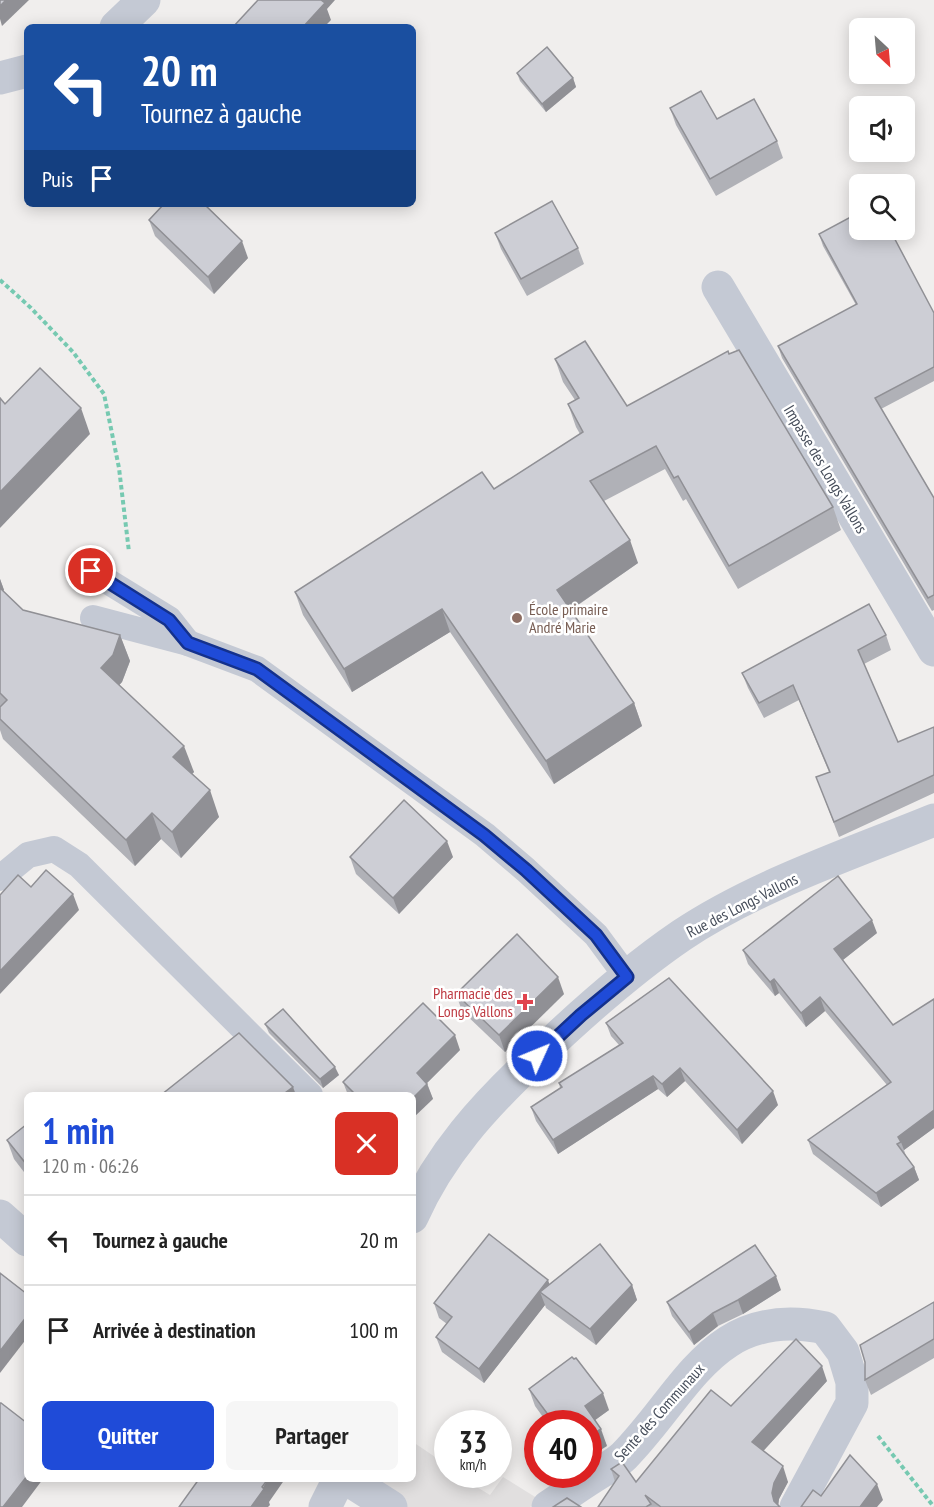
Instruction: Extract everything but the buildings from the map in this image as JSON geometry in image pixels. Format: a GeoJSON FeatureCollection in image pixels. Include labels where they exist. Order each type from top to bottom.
{"type":"FeatureCollection","features":[{"type":"Feature","properties":{"kind":"street"},"geometry":{"type":"LineString","coordinates":[[119,24],[144,0]]}},
{"type":"Feature","properties":{"kind":"street"},"geometry":{"type":"LineString","coordinates":[[0,78],[24,72]]}},
{"type":"Feature","properties":{"kind":"street","name":"Impasse des Longs Vallons"},"geometry":{"type":"LineString","coordinates":[[718,287],[934,650]]}},
{"type":"Feature","properties":{"kind":"street","name":"Rue des Longs Vallons"},"geometry":{"type":"LineString","coordinates":[[416,1195],[462,1133],[508,1084],[581,1015],[684,934],[734,905],[934,820]]}},
{"type":"Feature","properties":{"kind":"street"},"geometry":{"type":"LineString","coordinates":[[0,1216],[24,1237]]}},
{"type":"Feature","properties":{"kind":"street","name":"Sente des Communaux"},"geometry":{"type":"LineString","coordinates":[[548,1507],[623,1458],[694,1370],[730,1342],[754,1328],[802,1323],[825,1328],[843,1352],[852,1382],[852,1403]]}},
{"type":"Feature","properties":{"kind":"street"},"geometry":{"type":"LineString","coordinates":[[796,1507],[852,1403]]}},
{"type":"Feature","properties":{"kind":"street"},"geometry":{"type":"LineString","coordinates":[[325,1507],[338,1482]]}},
{"type":"Feature","properties":{"kind":"street"},"geometry":{"type":"LineString","coordinates":[[351,1482],[391,1507]]}},
{"type":"Feature","properties":{"kind":"lane"},"geometry":{"type":"LineString","coordinates":[[91,571],[169,620],[188,643]]}},
{"type":"Feature","properties":{"kind":"lane"},"geometry":{"type":"LineString","coordinates":[[93,618],[188,643],[257,669],[484,835],[526,870],[596,935],[627,977]]}},
{"type":"Feature","properties":{"kind":"lane"},"geometry":{"type":"LineString","coordinates":[[0,878],[28,855],[54,849],[79,865],[307,1092]]}},
{"type":"Feature","properties":{"kind":"path"},"geometry":{"type":"LineString","coordinates":[[0,280],[31,308],[73,352],[104,394],[119,468],[129,549],[127,592]]}},
{"type":"Feature","properties":{"kind":"path"},"geometry":{"type":"LineString","coordinates":[[852,1403],[934,1507]]}},
{"type":"Feature","properties":{"kind":"shaded area"},"geometry":{"type":"Polygon","coordinates":[[[416,1444],[434,1456],[434,1488],[478,1488],[490,1495],[495,1488],[512,1488],[512,1483],[540,1500],[530,1507],[407,1507],[379,1485],[381,1482],[416,1482],[416,1444]]]}},
{"type":"Feature","properties":{"kind":"place","name":"École primaire André Marie"},"geometry":{"type":"Point","coordinates":[517,618]}},
{"type":"Feature","properties":{"kind":"place","name":"Pharmacie des Longs Vallons"},"geometry":{"type":"Point","coordinates":[525,1002]}},
{"type":"Feature","properties":{"kind":"route"},"geometry":{"type":"LineString","coordinates":[[91,571],[169,620],[188,643],[257,669],[484,835],[526,870],[596,935],[627,977],[537,1056]]}}]}
